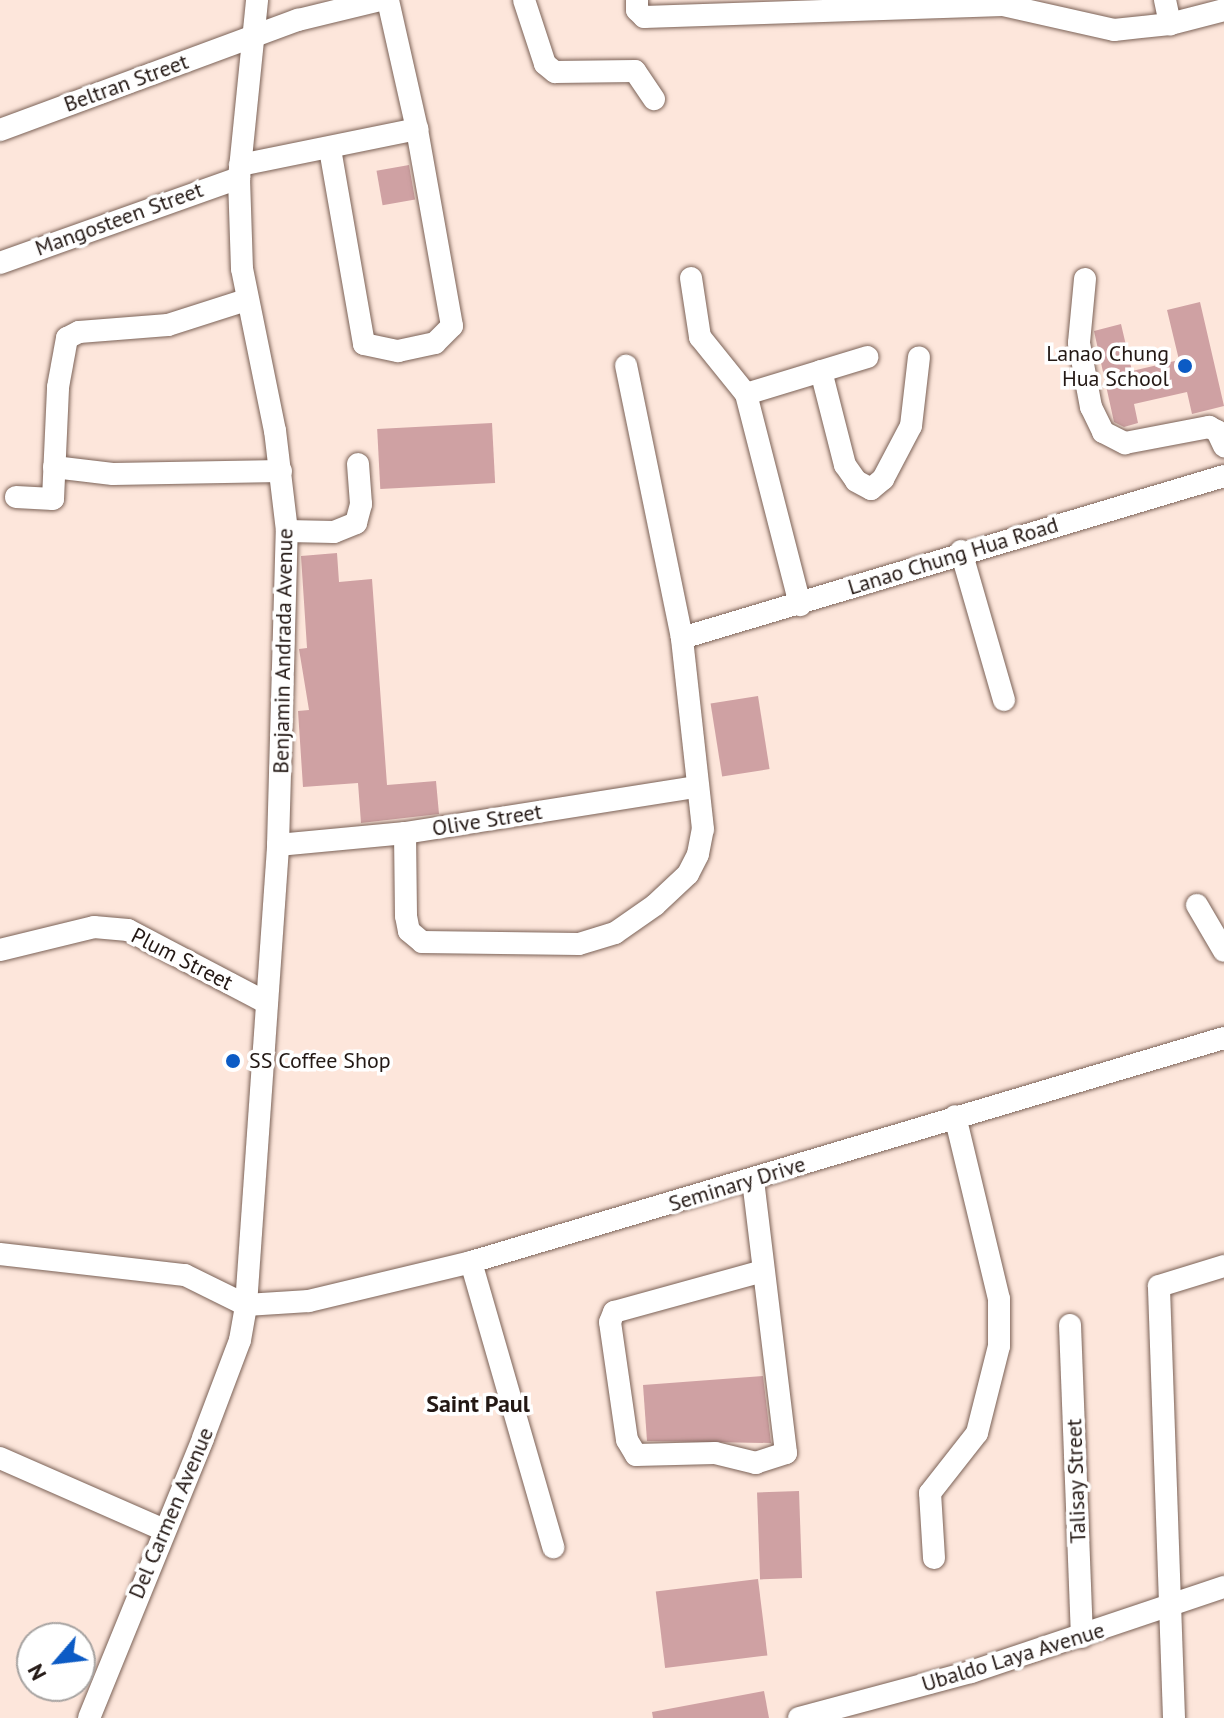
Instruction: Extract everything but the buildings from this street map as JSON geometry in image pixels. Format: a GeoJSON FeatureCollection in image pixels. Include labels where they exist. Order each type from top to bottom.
{"type":"FeatureCollection","features":[{"type":"Feature","properties":{"kind":"street","name":"Benjamin Andrada Avenue"},"geometry":{"type":"LineString","coordinates":[[246,1305],[278,845],[287,531],[281,471],[246,300],[240,172],[257,0]]}},
{"type":"Feature","properties":{"kind":"street","name":"Beltran Street"},"geometry":{"type":"LineString","coordinates":[[0,130],[298,20],[380,0]]}},
{"type":"Feature","properties":{"kind":"street"},"geometry":{"type":"LineString","coordinates":[[330,149],[364,344],[398,351],[435,343],[452,326],[417,129],[388,0]]}},
{"type":"Feature","properties":{"kind":"street"},"geometry":{"type":"LineString","coordinates":[[524,0],[545,64],[555,72],[635,71],[654,99]]}},
{"type":"Feature","properties":{"kind":"street"},"geometry":{"type":"LineString","coordinates":[[637,0],[637,10],[644,17],[968,3],[1028,7],[1114,30],[1170,24],[1224,10]]}},
{"type":"Feature","properties":{"kind":"street"},"geometry":{"type":"LineString","coordinates":[[1165,0],[1170,24]]}},
{"type":"Feature","properties":{"kind":"street","name":"Mangosteen Street"},"geometry":{"type":"LineString","coordinates":[[0,263],[240,172],[417,129]]}},
{"type":"Feature","properties":{"kind":"street"},"geometry":{"type":"LineString","coordinates":[[691,278],[700,337],[746,394],[800,605]]}},
{"type":"Feature","properties":{"kind":"street"},"geometry":{"type":"LineString","coordinates":[[1085,279],[1079,343],[1091,407],[1103,432],[1125,443],[1209,427],[1217,431],[1224,446]]}},
{"type":"Feature","properties":{"kind":"street"},"geometry":{"type":"LineString","coordinates":[[16,497],[53,499],[60,364],[63,345],[73,335],[168,325],[246,300]]}},
{"type":"Feature","properties":{"kind":"street"},"geometry":{"type":"LineString","coordinates":[[746,394],[868,357]]}},
{"type":"Feature","properties":{"kind":"street"},"geometry":{"type":"LineString","coordinates":[[821,371],[845,465],[856,481],[871,489],[883,479],[911,426],[919,357]]}},
{"type":"Feature","properties":{"kind":"street"},"geometry":{"type":"LineString","coordinates":[[405,833],[406,916],[415,938],[579,944],[615,933],[688,874],[703,829],[695,787],[682,638],[626,366]]}},
{"type":"Feature","properties":{"kind":"street"},"geometry":{"type":"LineString","coordinates":[[287,531],[334,532],[356,523],[361,504],[358,464]]}},
{"type":"Feature","properties":{"kind":"street"},"geometry":{"type":"LineString","coordinates":[[54,467],[113,474],[281,471]]}},
{"type":"Feature","properties":{"kind":"street","name":"Lanao Chung Hua Road"},"geometry":{"type":"LineString","coordinates":[[682,638],[800,605],[961,551],[1224,476]]}},
{"type":"Feature","properties":{"kind":"street"},"geometry":{"type":"LineString","coordinates":[[961,551],[1004,700]]}},
{"type":"Feature","properties":{"kind":"street","name":"Olive Street"},"geometry":{"type":"LineString","coordinates":[[278,845],[405,833],[695,787]]}},
{"type":"Feature","properties":{"kind":"street"},"geometry":{"type":"LineString","coordinates":[[1197,905],[1224,951]]}},
{"type":"Feature","properties":{"kind":"street","name":"Plum Street"},"geometry":{"type":"LineString","coordinates":[[0,950],[94,927],[128,930],[267,1003]]}},
{"type":"Feature","properties":{"kind":"street","name":"Seminary Drive"},"geometry":{"type":"LineString","coordinates":[[246,1305],[309,1301],[471,1262],[1224,1038]]}},
{"type":"Feature","properties":{"kind":"street"},"geometry":{"type":"LineString","coordinates":[[934,1558],[930,1493],[977,1433],[999,1346],[999,1299],[955,1116]]}},
{"type":"Feature","properties":{"kind":"street"},"geometry":{"type":"LineString","coordinates":[[753,1180],[763,1271],[781,1378],[786,1453],[756,1463],[735,1462],[715,1453],[636,1455],[625,1425],[610,1322],[614,1312],[763,1271]]}},
{"type":"Feature","properties":{"kind":"street"},"geometry":{"type":"LineString","coordinates":[[0,1254],[185,1275],[246,1305]]}},
{"type":"Feature","properties":{"kind":"street"},"geometry":{"type":"LineString","coordinates":[[471,1262],[553,1547]]}},
{"type":"Feature","properties":{"kind":"street"},"geometry":{"type":"LineString","coordinates":[[1174,1718],[1159,1286],[1224,1266]]}},
{"type":"Feature","properties":{"kind":"street","name":"Del Carmen Avenue"},"geometry":{"type":"LineString","coordinates":[[89,1718],[240,1340],[246,1305]]}},
{"type":"Feature","properties":{"kind":"street","name":"Talisay Street"},"geometry":{"type":"LineString","coordinates":[[1070,1325],[1082,1637]]}},
{"type":"Feature","properties":{"kind":"street"},"geometry":{"type":"LineString","coordinates":[[0,1458],[162,1529]]}},
{"type":"Feature","properties":{"kind":"street","name":"Ubaldo Laya Avenue"},"geometry":{"type":"LineString","coordinates":[[799,1718],[1082,1637],[1224,1587]]}},
{"type":"Feature","properties":{"kind":"place","name":"Lanao Chung Hua School"},"geometry":{"type":"Point","coordinates":[1185,366]}},
{"type":"Feature","properties":{"kind":"place","name":"SS Coffee Shop"},"geometry":{"type":"Point","coordinates":[233,1061]}},
{"type":"Feature","properties":{"kind":"district","name":"Saint Paul"},"geometry":{"type":"Point","coordinates":[478,1404]}}]}
